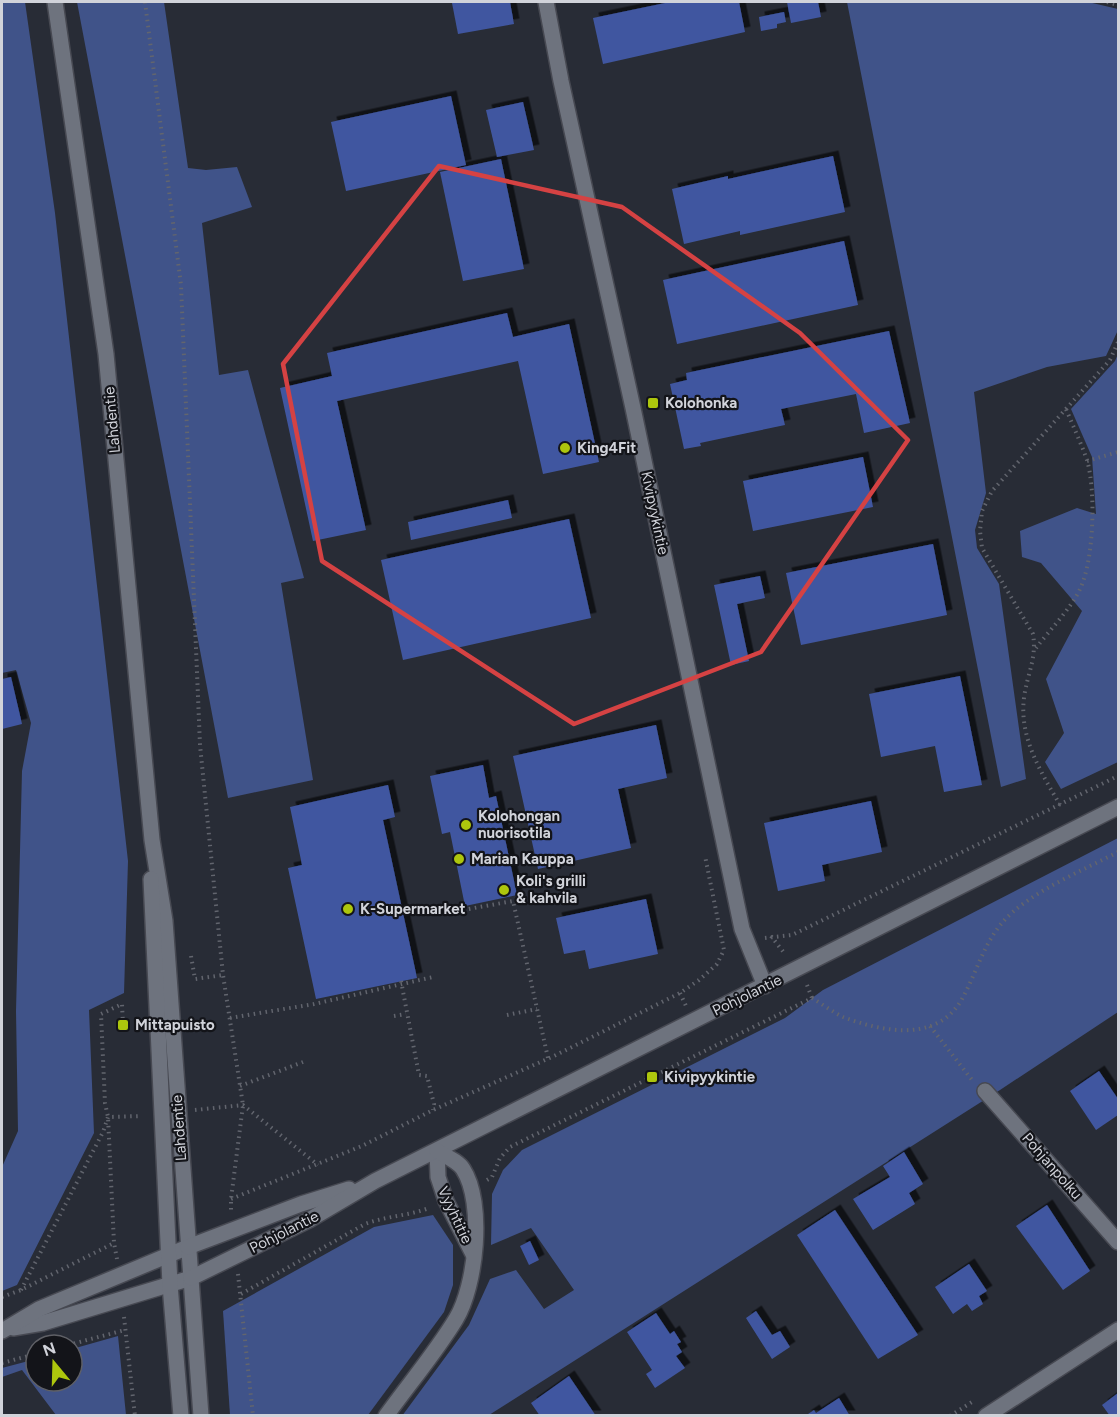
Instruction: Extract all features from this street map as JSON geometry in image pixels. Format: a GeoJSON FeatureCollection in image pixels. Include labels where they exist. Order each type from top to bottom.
{"type":"FeatureCollection","features":[{"type":"Feature","properties":{"kind":"street","name":"Lahdentie"},"geometry":{"type":"LineString","coordinates":[[55,2],[106,354],[152,840],[165,921],[201,1416]]}},
{"type":"Feature","properties":{"kind":"street","name":"Kivipyykintie"},"geometry":{"type":"LineString","coordinates":[[546,2],[742,929],[765,986]]}},
{"type":"Feature","properties":{"kind":"street","name":"Pohjolantie"},"geometry":{"type":"LineString","coordinates":[[3,1330],[43,1323],[191,1278],[309,1220],[375,1181],[1119,807]]}},
{"type":"Feature","properties":{"kind":"street","name":"Lahdentie"},"geometry":{"type":"LineString","coordinates":[[152,840],[151,900],[170,1285],[181,1416]]}},
{"type":"Feature","properties":{"kind":"street","name":"Pohjanpolku"},"geometry":{"type":"LineString","coordinates":[[986,1090],[1119,1242]]}},
{"type":"Feature","properties":{"kind":"street","name":"Vyyhtitie"},"geometry":{"type":"LineString","coordinates":[[437,1151],[438,1177],[446,1201],[473,1254]]}},
{"type":"Feature","properties":{"kind":"street","name":"Vyyhtitie"},"geometry":{"type":"LineString","coordinates":[[386,1416],[457,1318],[471,1278],[477,1214],[472,1189],[462,1167],[437,1151]]}},
{"type":"Feature","properties":{"kind":"street","name":"Pohjolantie"},"geometry":{"type":"LineString","coordinates":[[3,1330],[39,1309],[188,1247],[301,1204],[375,1181]]}},
{"type":"Feature","properties":{"kind":"street"},"geometry":{"type":"LineString","coordinates":[[986,1416],[1119,1330]]}},
{"type":"Feature","properties":{"kind":"path"},"geometry":{"type":"LineString","coordinates":[[145,2],[181,285],[200,745],[224,975],[243,1105],[231,1198],[362,1146],[680,993],[717,964],[724,950]]}},
{"type":"Feature","properties":{"kind":"path"},"geometry":{"type":"LineString","coordinates":[[1107,2],[1119,5]]}},
{"type":"Feature","properties":{"kind":"path"},"geometry":{"type":"LineString","coordinates":[[1060,805],[1037,766],[1024,728],[1024,698],[1035,649],[1033,634],[982,548],[980,531],[982,511],[992,491],[1110,360],[1119,342]]}},
{"type":"Feature","properties":{"kind":"path"},"geometry":{"type":"LineString","coordinates":[[1035,649],[1079,591],[1088,569],[1092,520],[1090,477],[1087,461],[1066,409]]}},
{"type":"Feature","properties":{"kind":"path"},"geometry":{"type":"LineString","coordinates":[[1087,461],[1119,452]]}},
{"type":"Feature","properties":{"kind":"path"},"geometry":{"type":"LineString","coordinates":[[771,936],[792,935],[1119,776]]}},
{"type":"Feature","properties":{"kind":"path"},"geometry":{"type":"LineString","coordinates":[[492,1176],[500,1158],[510,1147],[812,998],[842,1016],[884,1029],[908,1032],[930,1026],[948,1017],[961,1000],[981,956],[1002,922],[1032,898],[1119,852]]}},
{"type":"Feature","properties":{"kind":"path"},"geometry":{"type":"LineString","coordinates":[[464,910],[513,901],[548,1058]]}},
{"type":"Feature","properties":{"kind":"path"},"geometry":{"type":"LineString","coordinates":[[191,956],[195,979],[224,975]]}},
{"type":"Feature","properties":{"kind":"path"},"geometry":{"type":"LineString","coordinates":[[230,1018],[314,1004],[433,977]]}},
{"type":"Feature","properties":{"kind":"path"},"geometry":{"type":"LineString","coordinates":[[401,983],[419,1074],[427,1076],[434,1104],[433,1110]]}},
{"type":"Feature","properties":{"kind":"path"},"geometry":{"type":"LineString","coordinates":[[117,1259],[114,1243],[101,1014],[122,1004],[123,1025]]}},
{"type":"Feature","properties":{"kind":"path"},"geometry":{"type":"LineString","coordinates":[[507,1015],[537,1009]]}},
{"type":"Feature","properties":{"kind":"path"},"geometry":{"type":"LineString","coordinates":[[394,1016],[406,1014]]}},
{"type":"Feature","properties":{"kind":"path"},"geometry":{"type":"LineString","coordinates":[[930,1026],[975,1083],[986,1090]]}},
{"type":"Feature","properties":{"kind":"path"},"geometry":{"type":"LineString","coordinates":[[240,1086],[303,1062]]}},
{"type":"Feature","properties":{"kind":"path"},"geometry":{"type":"LineString","coordinates":[[195,1110],[243,1105],[318,1165]]}},
{"type":"Feature","properties":{"kind":"path"},"geometry":{"type":"LineString","coordinates":[[108,1117],[142,1116]]}},
{"type":"Feature","properties":{"kind":"path"},"geometry":{"type":"LineString","coordinates":[[21,1290],[104,1132],[108,1117]]}},
{"type":"Feature","properties":{"kind":"path"},"geometry":{"type":"LineString","coordinates":[[253,1416],[241,1294],[365,1224],[381,1218],[420,1211]]}},
{"type":"Feature","properties":{"kind":"path"},"geometry":{"type":"LineString","coordinates":[[2,1297],[21,1290],[114,1243]]}},
{"type":"Feature","properties":{"kind":"path"},"geometry":{"type":"LineString","coordinates":[[124,1318],[135,1416]]}},
{"type":"Feature","properties":{"kind":"path"},"geometry":{"type":"LineString","coordinates":[[84,1341],[125,1330]]}},
{"type":"Feature","properties":{"kind":"path"},"geometry":{"type":"LineString","coordinates":[[2,1363],[24,1357]]}},
{"type":"Feature","properties":{"kind":"highlighted area"},"geometry":{"type":"Polygon","coordinates":[[[439,166],[622,207],[800,333],[908,440],[761,652],[574,724],[322,561],[283,364],[439,166]]]}},
{"type":"Feature","properties":{"kind":"shaded area"},"geometry":{"type":"Polygon","coordinates":[[[2,2],[25,2],[55,213],[128,861],[124,993],[89,1010],[94,1133],[17,1285],[2,1291],[2,1167],[18,1131],[16,1011],[22,771],[31,723],[16,670],[2,673],[2,2]]]}},
{"type":"Feature","properties":{"kind":"shaded area"},"geometry":{"type":"Polygon","coordinates":[[[77,2],[164,2],[188,168],[206,170],[237,167],[252,207],[202,223],[219,375],[248,370],[304,578],[281,583],[313,780],[228,798],[77,2]]]}},
{"type":"Feature","properties":{"kind":"shaded area"},"geometry":{"type":"Polygon","coordinates":[[[847,2],[1088,2],[1118,9],[1118,330],[1106,356],[1047,367],[974,392],[986,493],[975,530],[977,548],[999,584],[1026,779],[1001,787],[847,2]]]}},
{"type":"Feature","properties":{"kind":"shaded area"},"geometry":{"type":"Polygon","coordinates":[[[1118,354],[1118,762],[1061,789],[1045,762],[1064,733],[1046,679],[1082,611],[1041,563],[1022,557],[1020,531],[1077,508],[1096,514],[1092,457],[1071,409],[1115,361],[1118,354]]]}},
{"type":"Feature","properties":{"kind":"shaded area"},"geometry":{"type":"Polygon","coordinates":[[[1118,838],[1118,1012],[1000,1090],[489,1415],[402,1416],[469,1325],[490,1279],[516,1270],[544,1309],[574,1290],[531,1228],[491,1245],[492,1194],[503,1170],[522,1150],[785,1018],[823,990],[1118,838]]]}},
{"type":"Feature","properties":{"kind":"shaded area"},"geometry":{"type":"Polygon","coordinates":[[[433,1215],[453,1245],[453,1285],[444,1312],[368,1415],[230,1415],[223,1311],[374,1227],[433,1215]]]}},
{"type":"Feature","properties":{"kind":"shaded area"},"geometry":{"type":"Polygon","coordinates":[[[118,1336],[126,1415],[56,1415],[39,1393],[84,1393],[84,1346],[118,1336]]]}},
{"type":"Feature","properties":{"kind":"shaded area"},"geometry":{"type":"Polygon","coordinates":[[[24,1362],[24,1373],[22,1370],[2,1377],[2,1368],[24,1362]]]}},
{"type":"Feature","properties":{"kind":"building"},"geometry":{"type":"Polygon","coordinates":[[[510,2],[514,24],[458,34],[452,3],[510,2]]]}},
{"type":"Feature","properties":{"kind":"building"},"geometry":{"type":"Polygon","coordinates":[[[670,2],[739,2],[745,32],[603,64],[593,18],[670,2]]]}},
{"type":"Feature","properties":{"kind":"building"},"geometry":{"type":"Polygon","coordinates":[[[787,2],[818,2],[821,17],[791,23],[787,2]]]}},
{"type":"Feature","properties":{"kind":"building"},"geometry":{"type":"Polygon","coordinates":[[[784,12],[786,22],[777,24],[777,28],[761,31],[759,17],[784,12]]]}},
{"type":"Feature","properties":{"kind":"building"},"geometry":{"type":"Polygon","coordinates":[[[451,96],[466,165],[346,191],[331,122],[451,96]]]}},
{"type":"Feature","properties":{"kind":"building"},"geometry":{"type":"Polygon","coordinates":[[[523,102],[534,150],[497,157],[486,110],[523,102]]]}},
{"type":"Feature","properties":{"kind":"building"},"geometry":{"type":"Polygon","coordinates":[[[833,156],[845,212],[740,235],[740,231],[684,244],[672,189],[833,156]]]}},
{"type":"Feature","properties":{"kind":"building"},"geometry":{"type":"Polygon","coordinates":[[[501,159],[524,269],[463,281],[440,172],[501,159]]]}},
{"type":"Feature","properties":{"kind":"building"},"geometry":{"type":"Polygon","coordinates":[[[844,241],[858,305],[677,344],[663,280],[844,241]]]}},
{"type":"Feature","properties":{"kind":"building"},"geometry":{"type":"Polygon","coordinates":[[[507,313],[513,337],[569,324],[599,462],[543,474],[518,361],[337,401],[366,530],[313,541],[280,388],[332,376],[327,353],[507,313]]]}},
{"type":"Feature","properties":{"kind":"building"},"geometry":{"type":"Polygon","coordinates":[[[889,331],[910,423],[864,433],[856,394],[781,409],[785,425],[700,443],[701,446],[684,449],[670,384],[687,380],[686,373],[889,331]]]}},
{"type":"Feature","properties":{"kind":"building"},"geometry":{"type":"Polygon","coordinates":[[[863,457],[873,507],[753,531],[743,481],[863,457]]]}},
{"type":"Feature","properties":{"kind":"building"},"geometry":{"type":"Polygon","coordinates":[[[508,500],[512,518],[411,540],[408,522],[508,500]]]}},
{"type":"Feature","properties":{"kind":"building"},"geometry":{"type":"Polygon","coordinates":[[[569,519],[591,618],[403,660],[381,560],[569,519]]]}},
{"type":"Feature","properties":{"kind":"building"},"geometry":{"type":"Polygon","coordinates":[[[933,544],[947,615],[801,645],[786,573],[933,544]]]}},
{"type":"Feature","properties":{"kind":"building"},"geometry":{"type":"Polygon","coordinates":[[[760,576],[765,598],[737,604],[749,661],[731,665],[714,585],[760,576]]]}},
{"type":"Feature","properties":{"kind":"building"},"geometry":{"type":"Polygon","coordinates":[[[960,676],[982,785],[944,792],[935,746],[881,757],[869,694],[960,676]]]}},
{"type":"Feature","properties":{"kind":"building"},"geometry":{"type":"Polygon","coordinates":[[[11,677],[22,724],[2,729],[2,679],[11,677]]]}},
{"type":"Feature","properties":{"kind":"building"},"geometry":{"type":"Polygon","coordinates":[[[656,725],[667,778],[618,789],[631,848],[538,869],[513,756],[656,725]]]}},
{"type":"Feature","properties":{"kind":"building"},"geometry":{"type":"Polygon","coordinates":[[[483,765],[489,798],[496,796],[517,895],[465,906],[450,832],[442,834],[430,776],[483,765]]]}},
{"type":"Feature","properties":{"kind":"building"},"geometry":{"type":"Polygon","coordinates":[[[388,785],[395,817],[383,820],[417,978],[316,999],[288,868],[302,865],[290,807],[388,785]]]}},
{"type":"Feature","properties":{"kind":"building"},"geometry":{"type":"Polygon","coordinates":[[[871,801],[882,852],[822,865],[825,881],[778,891],[764,823],[871,801]]]}},
{"type":"Feature","properties":{"kind":"building"},"geometry":{"type":"Polygon","coordinates":[[[646,899],[658,954],[589,969],[585,950],[564,954],[556,918],[646,899]]]}},
{"type":"Feature","properties":{"kind":"building"},"geometry":{"type":"Polygon","coordinates":[[[1099,1071],[1118,1099],[1118,1115],[1096,1130],[1070,1091],[1099,1071]]]}},
{"type":"Feature","properties":{"kind":"building"},"geometry":{"type":"Polygon","coordinates":[[[904,1152],[923,1184],[909,1193],[915,1204],[873,1230],[853,1199],[890,1177],[883,1166],[904,1152]]]}},
{"type":"Feature","properties":{"kind":"building"},"geometry":{"type":"Polygon","coordinates":[[[1047,1205],[1090,1271],[1063,1290],[1016,1226],[1047,1205]]]}},
{"type":"Feature","properties":{"kind":"building"},"geometry":{"type":"Polygon","coordinates":[[[835,1210],[918,1335],[878,1359],[797,1235],[835,1210]]]}},
{"type":"Feature","properties":{"kind":"building"},"geometry":{"type":"Polygon","coordinates":[[[530,1241],[539,1260],[529,1265],[520,1246],[530,1241]]]}},
{"type":"Feature","properties":{"kind":"building"},"geometry":{"type":"Polygon","coordinates":[[[969,1264],[987,1291],[979,1296],[983,1304],[972,1311],[967,1304],[953,1314],[935,1287],[969,1264]]]}},
{"type":"Feature","properties":{"kind":"building"},"geometry":{"type":"Polygon","coordinates":[[[756,1311],[772,1335],[780,1331],[790,1347],[772,1359],[746,1318],[756,1311]]]}},
{"type":"Feature","properties":{"kind":"building"},"geometry":{"type":"Polygon","coordinates":[[[656,1313],[670,1334],[674,1331],[681,1342],[677,1344],[682,1352],[676,1356],[685,1368],[655,1388],[646,1374],[652,1370],[627,1332],[656,1313]]]}},
{"type":"Feature","properties":{"kind":"building"},"geometry":{"type":"Polygon","coordinates":[[[569,1376],[596,1416],[540,1416],[531,1403],[569,1376]]]}},
{"type":"Feature","properties":{"kind":"building"},"geometry":{"type":"Polygon","coordinates":[[[1118,1393],[1118,1416],[1110,1416],[1102,1405],[1118,1393]]]}},
{"type":"Feature","properties":{"kind":"building"},"geometry":{"type":"Polygon","coordinates":[[[839,1398],[850,1416],[805,1416],[814,1410],[816,1413],[839,1398]]]}},
{"type":"Feature","properties":{"kind":"place","name":"Kolohonka"},"geometry":{"type":"Point","coordinates":[653,403]}},
{"type":"Feature","properties":{"kind":"place","name":"King4Fit"},"geometry":{"type":"Point","coordinates":[565,448]}},
{"type":"Feature","properties":{"kind":"place","name":"Kolohongan nuorisotila"},"geometry":{"type":"Point","coordinates":[466,825]}},
{"type":"Feature","properties":{"kind":"place","name":"Marian Kauppa"},"geometry":{"type":"Point","coordinates":[459,859]}},
{"type":"Feature","properties":{"kind":"place","name":"Koli's grilli & kahvila"},"geometry":{"type":"Point","coordinates":[504,890]}},
{"type":"Feature","properties":{"kind":"place","name":"K-Supermarket"},"geometry":{"type":"Point","coordinates":[348,909]}},
{"type":"Feature","properties":{"kind":"place","name":"Mittapuisto"},"geometry":{"type":"Point","coordinates":[123,1025]}},
{"type":"Feature","properties":{"kind":"place","name":"Kivipyykintie"},"geometry":{"type":"Point","coordinates":[652,1077]}}]}
